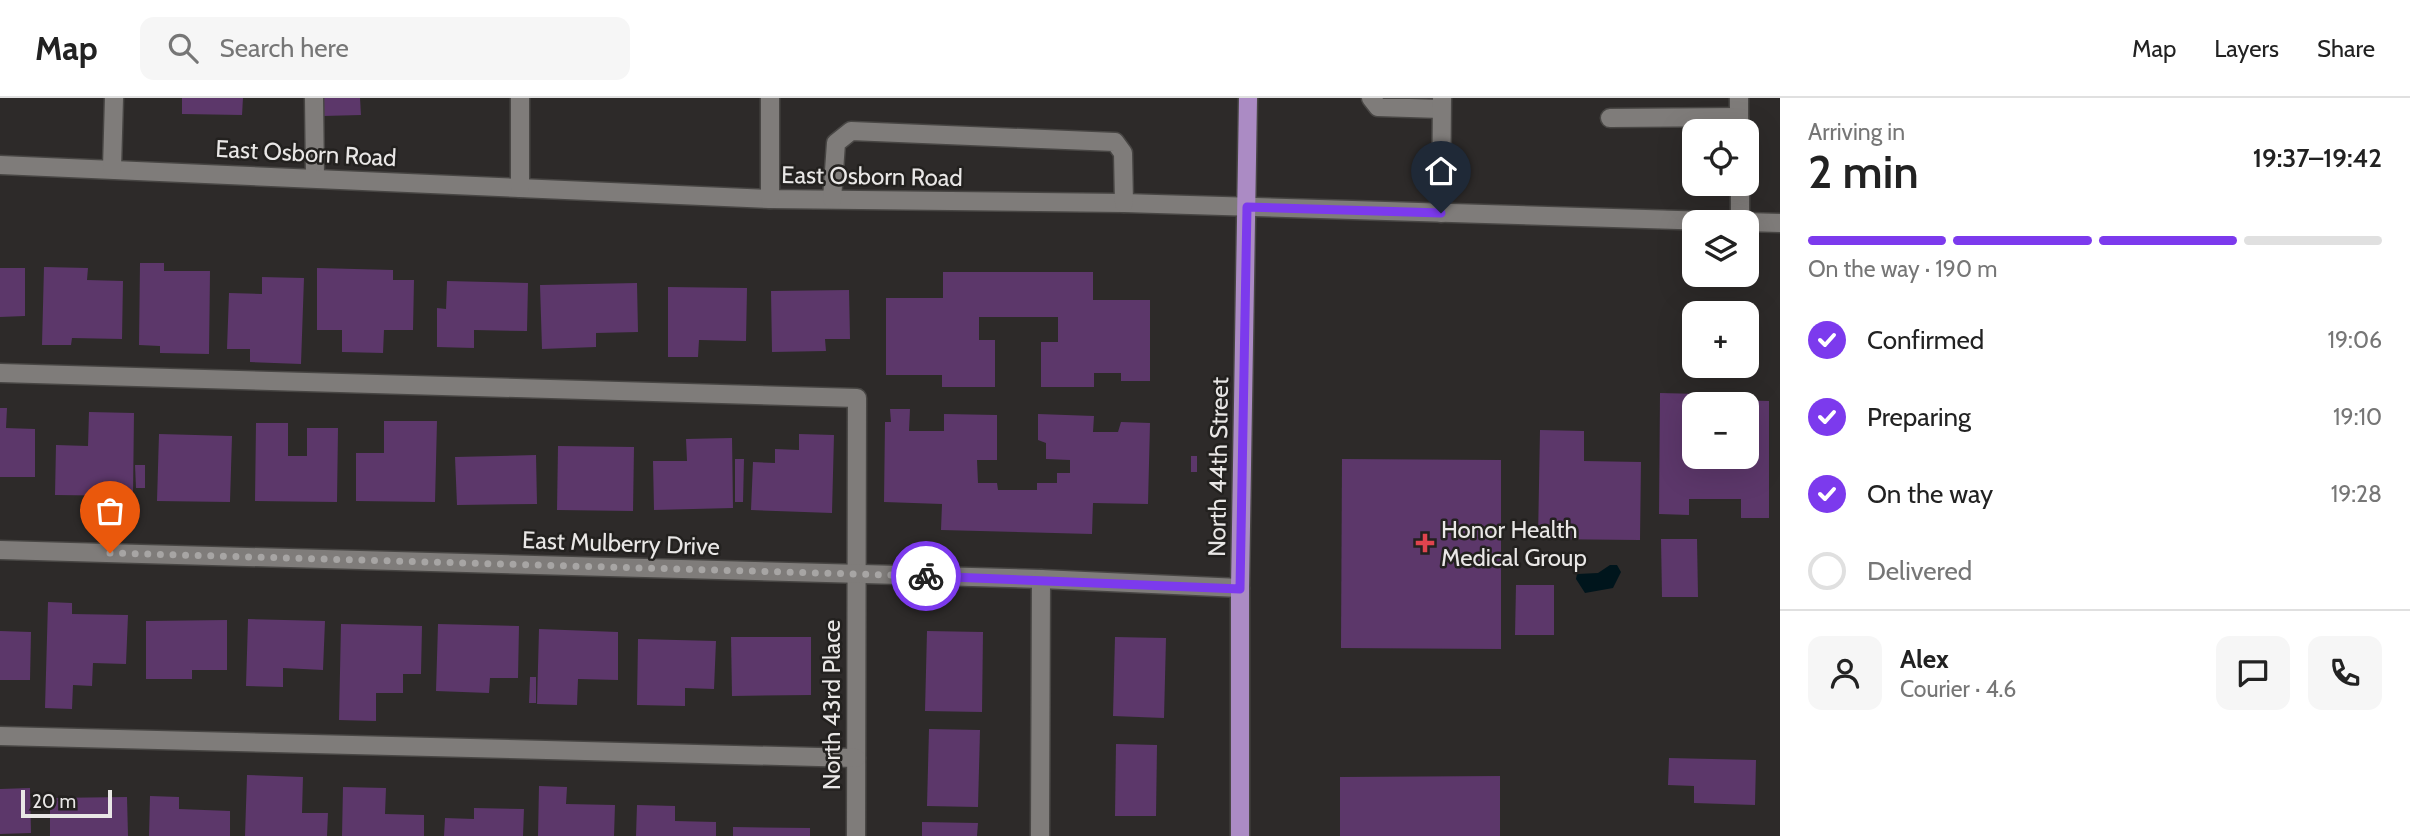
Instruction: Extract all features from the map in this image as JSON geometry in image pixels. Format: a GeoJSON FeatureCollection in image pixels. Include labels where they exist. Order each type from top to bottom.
{"type":"FeatureCollection","features":[{"type":"Feature","properties":{"kind":"main road","name":"North 44th Street"},"geometry":{"type":"LineString","coordinates":[[1240,836],[1240,589],[1248,98]]}},
{"type":"Feature","properties":{"kind":"street"},"geometry":{"type":"LineString","coordinates":[[112,169],[114,98]]}},
{"type":"Feature","properties":{"kind":"street"},"geometry":{"type":"LineString","coordinates":[[314,98],[315,177]]}},
{"type":"Feature","properties":{"kind":"street"},"geometry":{"type":"LineString","coordinates":[[520,98],[520,188]]}},
{"type":"Feature","properties":{"kind":"street"},"geometry":{"type":"LineString","coordinates":[[769,199],[770,98]]}},
{"type":"Feature","properties":{"kind":"street"},"geometry":{"type":"LineString","coordinates":[[1371,98],[1378,107],[1441,104],[1441,213]]}},
{"type":"Feature","properties":{"kind":"street"},"geometry":{"type":"LineString","coordinates":[[1739,98],[1739,119]]}},
{"type":"Feature","properties":{"kind":"street"},"geometry":{"type":"LineString","coordinates":[[1610,118],[1682,121]]}},
{"type":"Feature","properties":{"kind":"street"},"geometry":{"type":"LineString","coordinates":[[832,199],[836,143],[851,131],[1115,142],[1123,153],[1124,203]]}},
{"type":"Feature","properties":{"kind":"street","name":"East Osborn Road"},"geometry":{"type":"LineString","coordinates":[[0,166],[315,177],[769,199],[1124,203],[1682,220]]}},
{"type":"Feature","properties":{"kind":"street","name":"East Osborn Road"},"geometry":{"type":"LineString","coordinates":[[1759,222],[1780,223]]}},
{"type":"Feature","properties":{"kind":"street","name":"North 43rd Place"},"geometry":{"type":"LineString","coordinates":[[0,373],[857,398],[854,574],[856,836]]}},
{"type":"Feature","properties":{"kind":"street","name":"East Mulberry Drive"},"geometry":{"type":"LineString","coordinates":[[0,550],[1041,579],[1240,589]]}},
{"type":"Feature","properties":{"kind":"street"},"geometry":{"type":"LineString","coordinates":[[1040,836],[1041,579]]}},
{"type":"Feature","properties":{"kind":"street"},"geometry":{"type":"LineString","coordinates":[[0,736],[856,758]]}},
{"type":"Feature","properties":{"kind":"water"},"geometry":{"type":"Polygon","coordinates":[[[1610,565],[1617,565],[1621,572],[1613,588],[1585,593],[1576,579],[1577,574],[1598,573],[1610,565]]]}},
{"type":"Feature","properties":{"kind":"building"},"geometry":{"type":"Polygon","coordinates":[[[182,98],[243,98],[242,115],[182,114],[182,98]]]}},
{"type":"Feature","properties":{"kind":"building"},"geometry":{"type":"Polygon","coordinates":[[[322,98],[360,98],[361,115],[323,116],[322,98]]]}},
{"type":"Feature","properties":{"kind":"building"},"geometry":{"type":"Polygon","coordinates":[[[140,263],[164,263],[164,271],[210,271],[209,354],[160,353],[160,346],[139,345],[140,263]]]}},
{"type":"Feature","properties":{"kind":"building"},"geometry":{"type":"Polygon","coordinates":[[[44,267],[88,268],[87,280],[123,281],[122,339],[72,338],[71,345],[42,345],[44,267]]]}},
{"type":"Feature","properties":{"kind":"building"},"geometry":{"type":"Polygon","coordinates":[[[0,268],[25,268],[25,316],[0,317],[0,268]]]}},
{"type":"Feature","properties":{"kind":"building"},"geometry":{"type":"Polygon","coordinates":[[[317,268],[393,270],[393,280],[414,280],[413,330],[384,330],[383,353],[342,352],[342,330],[317,330],[317,268]]]}},
{"type":"Feature","properties":{"kind":"building"},"geometry":{"type":"Polygon","coordinates":[[[943,272],[1093,272],[1093,300],[1150,300],[1150,381],[1121,381],[1121,373],[1094,373],[1094,387],[1041,387],[1041,342],[1058,342],[1058,317],[979,317],[979,340],[995,340],[995,387],[942,387],[942,375],[886,375],[886,298],[943,298],[943,272]]]}},
{"type":"Feature","properties":{"kind":"building"},"geometry":{"type":"Polygon","coordinates":[[[262,277],[304,278],[301,364],[250,362],[250,349],[227,349],[229,293],[262,294],[262,277]]]}},
{"type":"Feature","properties":{"kind":"building"},"geometry":{"type":"Polygon","coordinates":[[[447,281],[528,283],[527,331],[474,330],[474,348],[437,347],[437,308],[446,309],[447,281]]]}},
{"type":"Feature","properties":{"kind":"building"},"geometry":{"type":"Polygon","coordinates":[[[637,283],[638,332],[596,333],[596,347],[542,349],[540,285],[637,283]]]}},
{"type":"Feature","properties":{"kind":"building"},"geometry":{"type":"Polygon","coordinates":[[[668,287],[747,288],[746,341],[699,340],[698,357],[668,357],[668,287]]]}},
{"type":"Feature","properties":{"kind":"building"},"geometry":{"type":"Polygon","coordinates":[[[849,290],[850,339],[825,339],[826,351],[772,352],[771,291],[849,290]]]}},
{"type":"Feature","properties":{"kind":"building"},"geometry":{"type":"Polygon","coordinates":[[[1660,393],[1682,394],[1682,469],[1759,469],[1759,401],[1769,401],[1769,518],[1741,518],[1741,499],[1689,499],[1689,515],[1659,514],[1660,393]]]}},
{"type":"Feature","properties":{"kind":"building"},"geometry":{"type":"Polygon","coordinates":[[[0,408],[7,408],[6,428],[35,429],[35,477],[0,477],[0,408]]]}},
{"type":"Feature","properties":{"kind":"building"},"geometry":{"type":"Polygon","coordinates":[[[890,409],[910,409],[909,431],[944,431],[944,414],[997,415],[997,460],[977,460],[978,483],[997,483],[998,490],[1037,490],[1037,483],[1057,483],[1057,473],[1070,473],[1070,460],[1046,459],[1046,443],[1038,440],[1038,414],[1094,416],[1093,432],[1118,432],[1121,422],[1150,423],[1148,504],[1093,503],[1092,534],[941,530],[942,504],[884,502],[885,422],[891,422],[890,409]]]}},
{"type":"Feature","properties":{"kind":"building"},"geometry":{"type":"Polygon","coordinates":[[[89,412],[134,413],[133,496],[55,495],[56,445],[88,446],[89,412]]]}},
{"type":"Feature","properties":{"kind":"building"},"geometry":{"type":"Polygon","coordinates":[[[384,421],[437,421],[435,502],[356,501],[356,453],[384,453],[384,421]]]}},
{"type":"Feature","properties":{"kind":"building"},"geometry":{"type":"Polygon","coordinates":[[[256,423],[288,423],[288,456],[307,456],[307,428],[338,428],[337,502],[255,501],[256,423]]]}},
{"type":"Feature","properties":{"kind":"building"},"geometry":{"type":"Polygon","coordinates":[[[1540,430],[1584,431],[1584,461],[1641,462],[1640,540],[1538,539],[1540,430]]]}},
{"type":"Feature","properties":{"kind":"building"},"geometry":{"type":"Polygon","coordinates":[[[159,434],[232,436],[230,502],[157,501],[159,434]]]}},
{"type":"Feature","properties":{"kind":"building"},"geometry":{"type":"Polygon","coordinates":[[[799,434],[834,435],[832,513],[751,510],[753,462],[775,463],[775,449],[799,450],[799,434]]]}},
{"type":"Feature","properties":{"kind":"building"},"geometry":{"type":"Polygon","coordinates":[[[732,438],[733,508],[654,510],[653,461],[687,461],[686,439],[732,438]]]}},
{"type":"Feature","properties":{"kind":"building"},"geometry":{"type":"Polygon","coordinates":[[[558,446],[634,447],[633,511],[557,510],[558,446]]]}},
{"type":"Feature","properties":{"kind":"building"},"geometry":{"type":"Polygon","coordinates":[[[536,455],[537,504],[457,505],[455,457],[536,455]]]}},
{"type":"Feature","properties":{"kind":"building"},"geometry":{"type":"Polygon","coordinates":[[[1191,456],[1197,456],[1197,472],[1191,472],[1191,456]]]}},
{"type":"Feature","properties":{"kind":"building"},"geometry":{"type":"Polygon","coordinates":[[[735,459],[744,459],[743,502],[735,502],[735,459]]]}},
{"type":"Feature","properties":{"kind":"building"},"geometry":{"type":"Polygon","coordinates":[[[1342,459],[1501,460],[1501,649],[1341,648],[1342,459]]]}},
{"type":"Feature","properties":{"kind":"building"},"geometry":{"type":"Polygon","coordinates":[[[135,465],[145,465],[145,488],[136,488],[135,465]]]}},
{"type":"Feature","properties":{"kind":"building"},"geometry":{"type":"Polygon","coordinates":[[[1661,539],[1697,539],[1698,597],[1662,597],[1661,539]]]}},
{"type":"Feature","properties":{"kind":"building"},"geometry":{"type":"Polygon","coordinates":[[[1516,585],[1554,585],[1554,635],[1515,635],[1516,585]]]}},
{"type":"Feature","properties":{"kind":"building"},"geometry":{"type":"Polygon","coordinates":[[[48,602],[72,603],[72,614],[128,615],[126,664],[93,663],[92,686],[73,685],[72,709],[45,708],[48,602]]]}},
{"type":"Feature","properties":{"kind":"building"},"geometry":{"type":"Polygon","coordinates":[[[248,619],[325,621],[323,670],[283,668],[283,687],[246,686],[248,619]]]}},
{"type":"Feature","properties":{"kind":"building"},"geometry":{"type":"Polygon","coordinates":[[[227,620],[227,670],[192,670],[192,679],[146,679],[146,621],[227,620]]]}},
{"type":"Feature","properties":{"kind":"building"},"geometry":{"type":"Polygon","coordinates":[[[341,624],[422,626],[421,674],[403,674],[403,693],[376,693],[376,721],[339,720],[341,624]]]}},
{"type":"Feature","properties":{"kind":"building"},"geometry":{"type":"Polygon","coordinates":[[[438,624],[519,626],[518,678],[490,678],[489,693],[436,691],[438,624]]]}},
{"type":"Feature","properties":{"kind":"building"},"geometry":{"type":"Polygon","coordinates":[[[539,629],[618,632],[618,680],[578,679],[577,705],[537,704],[539,629]]]}},
{"type":"Feature","properties":{"kind":"building"},"geometry":{"type":"Polygon","coordinates":[[[0,631],[31,632],[30,680],[0,680],[0,631]]]}},
{"type":"Feature","properties":{"kind":"building"},"geometry":{"type":"Polygon","coordinates":[[[927,631],[983,632],[982,712],[925,711],[927,631]]]}},
{"type":"Feature","properties":{"kind":"building"},"geometry":{"type":"Polygon","coordinates":[[[731,637],[811,637],[811,695],[732,696],[731,637]]]}},
{"type":"Feature","properties":{"kind":"building"},"geometry":{"type":"Polygon","coordinates":[[[1115,637],[1166,638],[1164,718],[1113,716],[1115,637]]]}},
{"type":"Feature","properties":{"kind":"building"},"geometry":{"type":"Polygon","coordinates":[[[638,639],[716,641],[714,689],[685,688],[685,706],[637,705],[638,639]]]}},
{"type":"Feature","properties":{"kind":"building"},"geometry":{"type":"Polygon","coordinates":[[[530,677],[536,677],[536,703],[529,703],[530,677]]]}},
{"type":"Feature","properties":{"kind":"building"},"geometry":{"type":"Polygon","coordinates":[[[929,729],[980,730],[978,807],[927,806],[929,729]]]}},
{"type":"Feature","properties":{"kind":"building"},"geometry":{"type":"Polygon","coordinates":[[[1116,744],[1157,745],[1156,816],[1115,816],[1116,744]]]}},
{"type":"Feature","properties":{"kind":"building"},"geometry":{"type":"Polygon","coordinates":[[[1669,758],[1756,760],[1755,805],[1694,803],[1694,786],[1668,785],[1669,758]]]}},
{"type":"Feature","properties":{"kind":"building"},"geometry":{"type":"Polygon","coordinates":[[[247,775],[303,777],[302,813],[328,813],[327,836],[245,836],[247,775]]]}},
{"type":"Feature","properties":{"kind":"building"},"geometry":{"type":"Polygon","coordinates":[[[1500,776],[1500,836],[1340,836],[1340,777],[1500,776]]]}},
{"type":"Feature","properties":{"kind":"building"},"geometry":{"type":"Polygon","coordinates":[[[539,786],[567,787],[566,804],[615,805],[614,836],[538,836],[539,786]]]}},
{"type":"Feature","properties":{"kind":"building"},"geometry":{"type":"Polygon","coordinates":[[[343,787],[386,788],[385,814],[424,815],[424,836],[342,836],[343,787]]]}},
{"type":"Feature","properties":{"kind":"building"},"geometry":{"type":"Polygon","coordinates":[[[30,788],[31,833],[0,834],[0,789],[30,788]]]}},
{"type":"Feature","properties":{"kind":"building"},"geometry":{"type":"Polygon","coordinates":[[[150,796],[179,797],[179,809],[230,811],[230,836],[149,836],[150,796]]]}},
{"type":"Feature","properties":{"kind":"building"},"geometry":{"type":"Polygon","coordinates":[[[127,797],[128,836],[50,836],[50,798],[127,797]]]}},
{"type":"Feature","properties":{"kind":"building"},"geometry":{"type":"Polygon","coordinates":[[[637,805],[675,806],[675,821],[716,822],[716,836],[636,836],[637,805]]]}},
{"type":"Feature","properties":{"kind":"building"},"geometry":{"type":"Polygon","coordinates":[[[474,808],[524,809],[523,836],[444,836],[445,818],[474,819],[474,808]]]}},
{"type":"Feature","properties":{"kind":"building"},"geometry":{"type":"Polygon","coordinates":[[[922,822],[978,823],[977,836],[922,836],[922,822]]]}},
{"type":"Feature","properties":{"kind":"building"},"geometry":{"type":"Polygon","coordinates":[[[733,827],[810,828],[810,836],[733,836],[733,827]]]}},
{"type":"Feature","properties":{"kind":"way so far"},"geometry":{"type":"LineString","coordinates":[[110,553],[926,576]]}},
{"type":"Feature","properties":{"kind":"place","name":"Honor Health Medical Group"},"geometry":{"type":"Point","coordinates":[1425,543]}},
{"type":"Feature","properties":{"kind":"route"},"geometry":{"type":"LineString","coordinates":[[926,576],[1240,589],[1247,207],[1441,213]]}}]}
